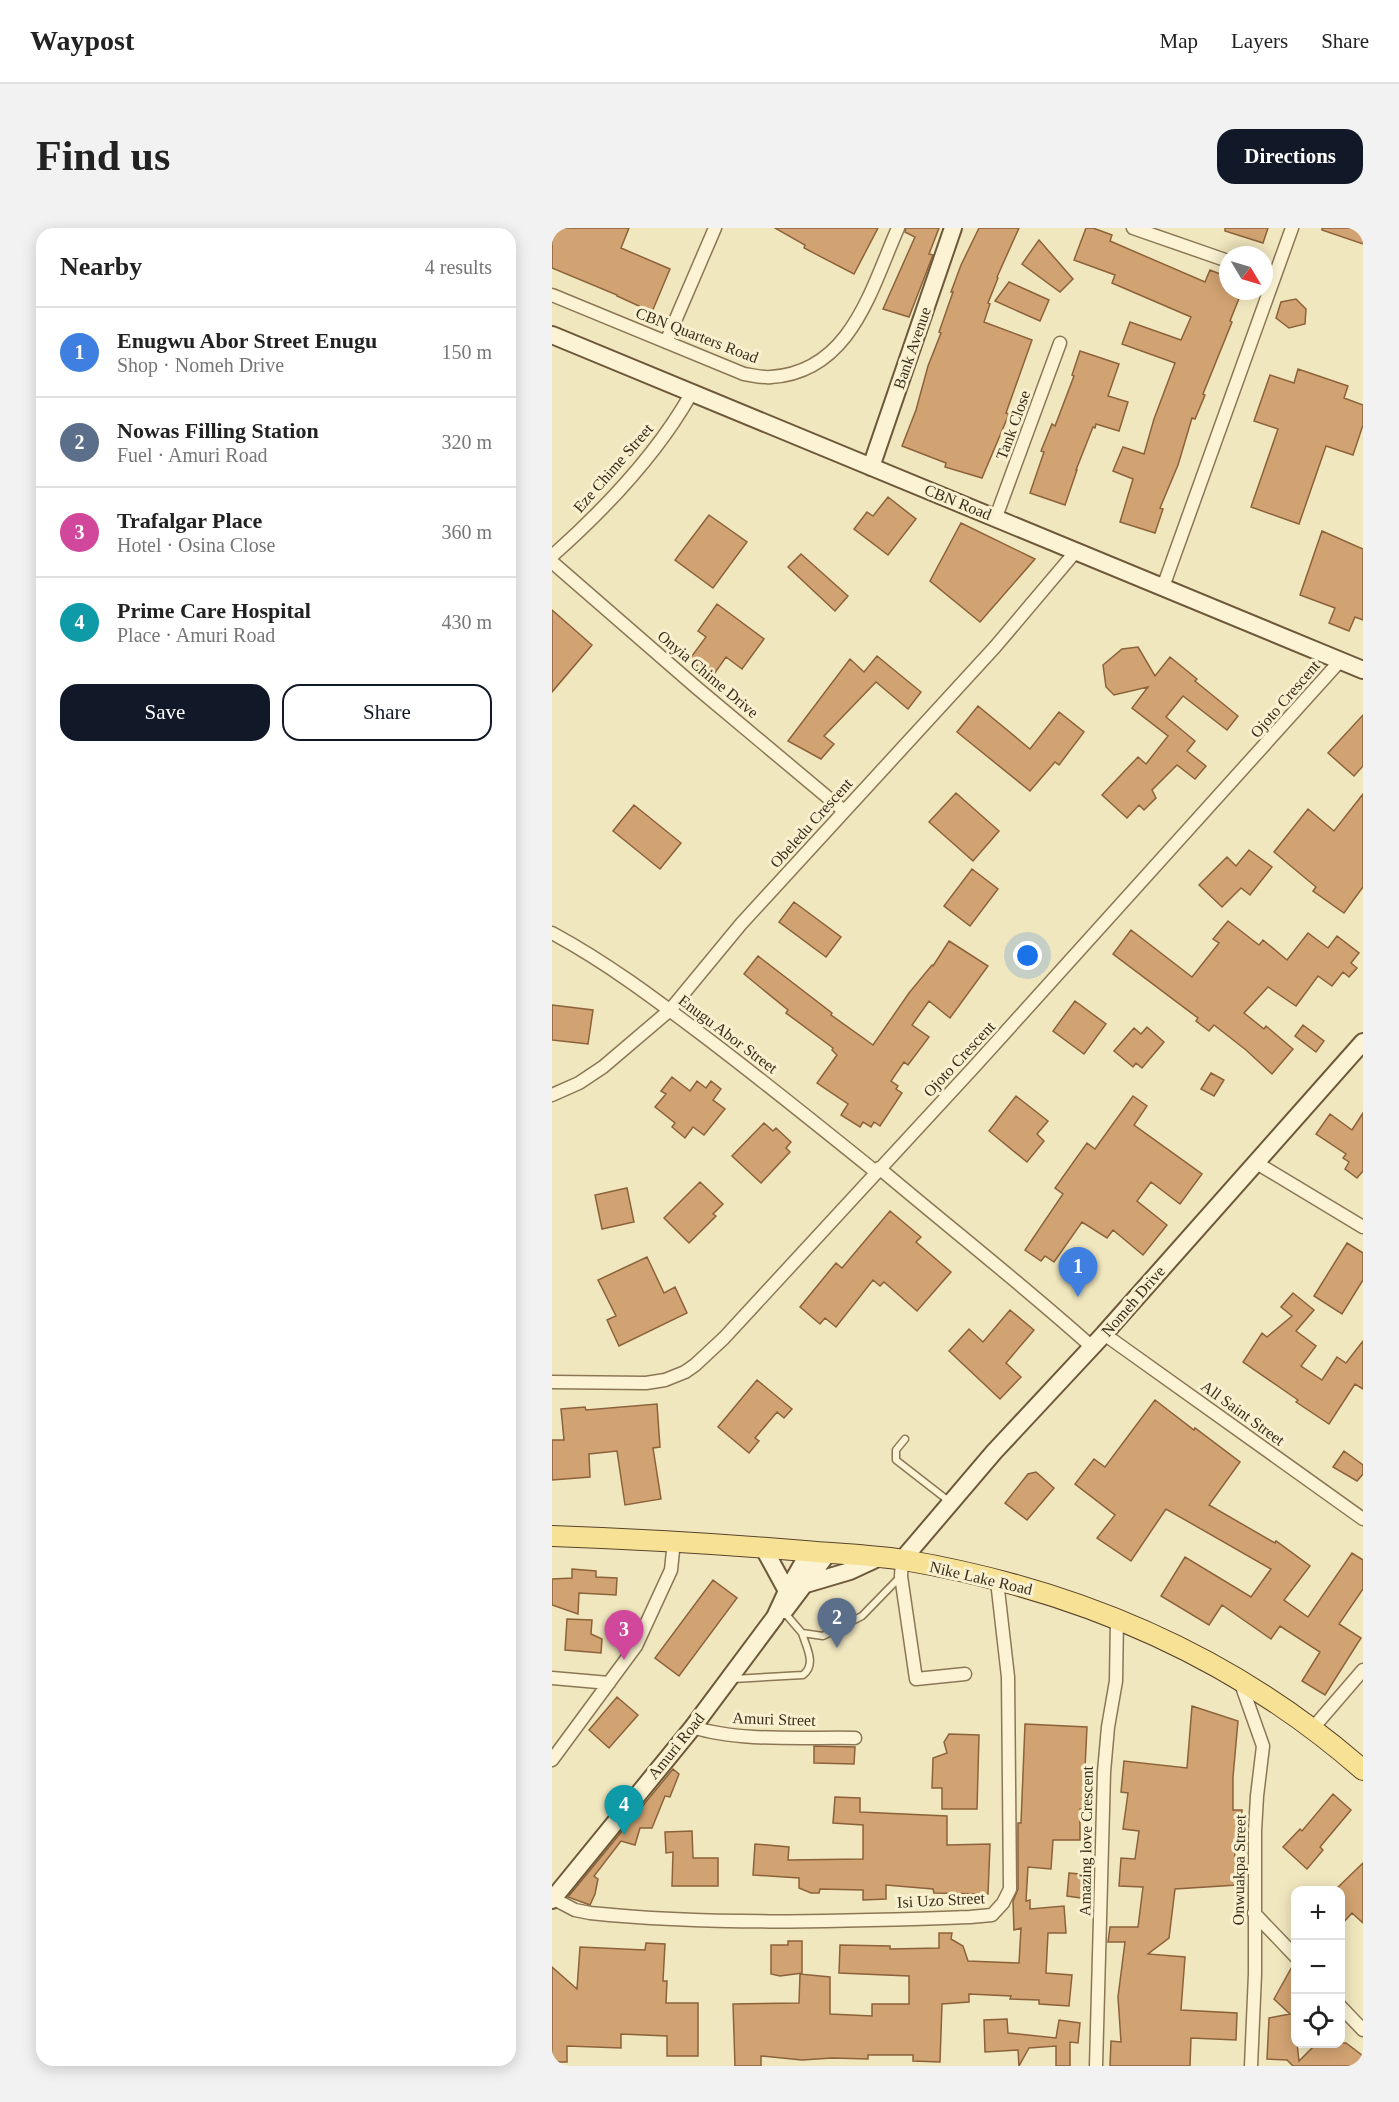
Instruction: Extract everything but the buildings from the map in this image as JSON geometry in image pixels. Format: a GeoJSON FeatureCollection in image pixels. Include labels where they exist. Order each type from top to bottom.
{"type":"FeatureCollection","features":[{"type":"Feature","properties":{"kind":"main road","name":"Bank Avenue"},"geometry":{"type":"LineString","coordinates":[[871,467],[953,228]]}},
{"type":"Feature","properties":{"kind":"main road","name":"CBN Road"},"geometry":{"type":"LineString","coordinates":[[552,335],[1363,670]]}},
{"type":"Feature","properties":{"kind":"main road","name":"Nomeh Drive"},"geometry":{"type":"LineString","coordinates":[[902,1568],[951,1502],[993,1452],[1098,1341],[1363,1042]]}},
{"type":"Feature","properties":{"kind":"main road","name":"Nike Lake Road"},"geometry":{"type":"LineString","coordinates":[[552,1536],[763,1547],[878,1558],[902,1568],[998,1581],[1052,1594],[1117,1618],[1240,1680],[1313,1728],[1363,1770]]}},
{"type":"Feature","properties":{"kind":"main road"},"geometry":{"type":"LineString","coordinates":[[763,1547],[787,1591]]}},
{"type":"Feature","properties":{"kind":"main road","name":"Amuri Road"},"geometry":{"type":"LineString","coordinates":[[553,1899],[806,1584],[819,1552]]}},
{"type":"Feature","properties":{"kind":"main road","name":"Amuri Road"},"geometry":{"type":"LineString","coordinates":[[779,1615],[787,1591],[819,1552]]}},
{"type":"Feature","properties":{"kind":"main road"},"geometry":{"type":"LineString","coordinates":[[806,1584],[850,1571],[878,1558]]}},
{"type":"Feature","properties":{"kind":"street"},"geometry":{"type":"LineString","coordinates":[[666,342],[715,228]]}},
{"type":"Feature","properties":{"kind":"street","name":"CBN Quarters Road"},"geometry":{"type":"LineString","coordinates":[[552,296],[744,374],[770,378],[802,371],[825,359],[847,337],[861,312],[898,228]]}},
{"type":"Feature","properties":{"kind":"street"},"geometry":{"type":"LineString","coordinates":[[1133,228],[1219,258]]}},
{"type":"Feature","properties":{"kind":"street"},"geometry":{"type":"LineString","coordinates":[[1273,268],[1292,228]]}},
{"type":"Feature","properties":{"kind":"street"},"geometry":{"type":"LineString","coordinates":[[1163,587],[1261,300]]}},
{"type":"Feature","properties":{"kind":"street","name":"Tank Close"},"geometry":{"type":"LineString","coordinates":[[996,517],[1060,343]]}},
{"type":"Feature","properties":{"kind":"street","name":"Eze Chime Street"},"geometry":{"type":"LineString","coordinates":[[552,556],[613,498],[633,475],[677,418],[691,394]]}},
{"type":"Feature","properties":{"kind":"street","name":"Obeledu Crescent"},"geometry":{"type":"LineString","coordinates":[[552,1095],[598,1070],[670,1010],[741,924],[994,647],[1077,550]]}},
{"type":"Feature","properties":{"kind":"street","name":"Onyia Chime Drive"},"geometry":{"type":"LineString","coordinates":[[552,562],[844,811]]}},
{"type":"Feature","properties":{"kind":"street","name":"Ojoto Crescent"},"geometry":{"type":"LineString","coordinates":[[552,1382],[646,1383],[665,1380],[685,1372],[724,1338],[1184,837],[1340,661]]}},
{"type":"Feature","properties":{"kind":"street","name":"Enugu Abor Street"},"geometry":{"type":"LineString","coordinates":[[552,933],[606,966],[670,1010],[878,1170],[1035,1296],[1098,1341]]}},
{"type":"Feature","properties":{"kind":"street"},"geometry":{"type":"LineString","coordinates":[[1255,1162],[1363,1227]]}},
{"type":"Feature","properties":{"kind":"street","name":"All Saint Street"},"geometry":{"type":"LineString","coordinates":[[1098,1341],[1363,1519]]}},
{"type":"Feature","properties":{"kind":"street"},"geometry":{"type":"LineString","coordinates":[[552,1760],[636,1647],[671,1570],[674,1541]]}},
{"type":"Feature","properties":{"kind":"street"},"geometry":{"type":"LineString","coordinates":[[902,1568],[916,1679],[965,1674]]}},
{"type":"Feature","properties":{"kind":"street","name":"Isi Uzo Street"},"geometry":{"type":"LineString","coordinates":[[553,1899],[575,1910],[590,1913],[693,1921],[804,1922],[992,1915],[1003,1903],[1010,1889],[1008,1677],[998,1581]]}},
{"type":"Feature","properties":{"kind":"street","name":"Amazing love Crescent"},"geometry":{"type":"LineString","coordinates":[[1096,2066],[1104,1773],[1108,1727],[1116,1682],[1117,1618]]}},
{"type":"Feature","properties":{"kind":"street"},"geometry":{"type":"LineString","coordinates":[[1313,1728],[1363,1670]]}},
{"type":"Feature","properties":{"kind":"street"},"geometry":{"type":"LineString","coordinates":[[552,1678],[609,1683]]}},
{"type":"Feature","properties":{"kind":"street","name":"Onwuakpa Street"},"geometry":{"type":"LineString","coordinates":[[1240,1680],[1263,1746],[1257,1796],[1251,2066]]}},
{"type":"Feature","properties":{"kind":"street","name":"Amuri Street"},"geometry":{"type":"LineString","coordinates":[[693,1727],[707,1732],[738,1735],[855,1738]]}},
{"type":"Feature","properties":{"kind":"street"},"geometry":{"type":"LineString","coordinates":[[1254,1912],[1291,1952]]}},
{"type":"Feature","properties":{"kind":"street"},"geometry":{"type":"LineString","coordinates":[[1345,2010],[1363,2030]]}},
{"type":"Feature","properties":{"kind":"lane"},"geometry":{"type":"LineString","coordinates":[[905,1439],[896,1450],[896,1460],[951,1502]]}},
{"type":"Feature","properties":{"kind":"lane"},"geometry":{"type":"LineString","coordinates":[[779,1615],[802,1633],[823,1636],[862,1616],[902,1568]]}},
{"type":"Feature","properties":{"kind":"lane"},"geometry":{"type":"LineString","coordinates":[[729,1679],[803,1675],[809,1670],[811,1663],[802,1633]]}},
{"type":"Feature","properties":{"kind":"place","name":"Enugwu Abor Street Enugu"},"geometry":{"type":"Point","coordinates":[1078,1297]}},
{"type":"Feature","properties":{"kind":"place","name":"Nowas Filling Station"},"geometry":{"type":"Point","coordinates":[837,1648]}},
{"type":"Feature","properties":{"kind":"place","name":"Trafalgar Place"},"geometry":{"type":"Point","coordinates":[624,1660]}},
{"type":"Feature","properties":{"kind":"place","name":"Prime Care Hospital"},"geometry":{"type":"Point","coordinates":[624,1835]}}]}
